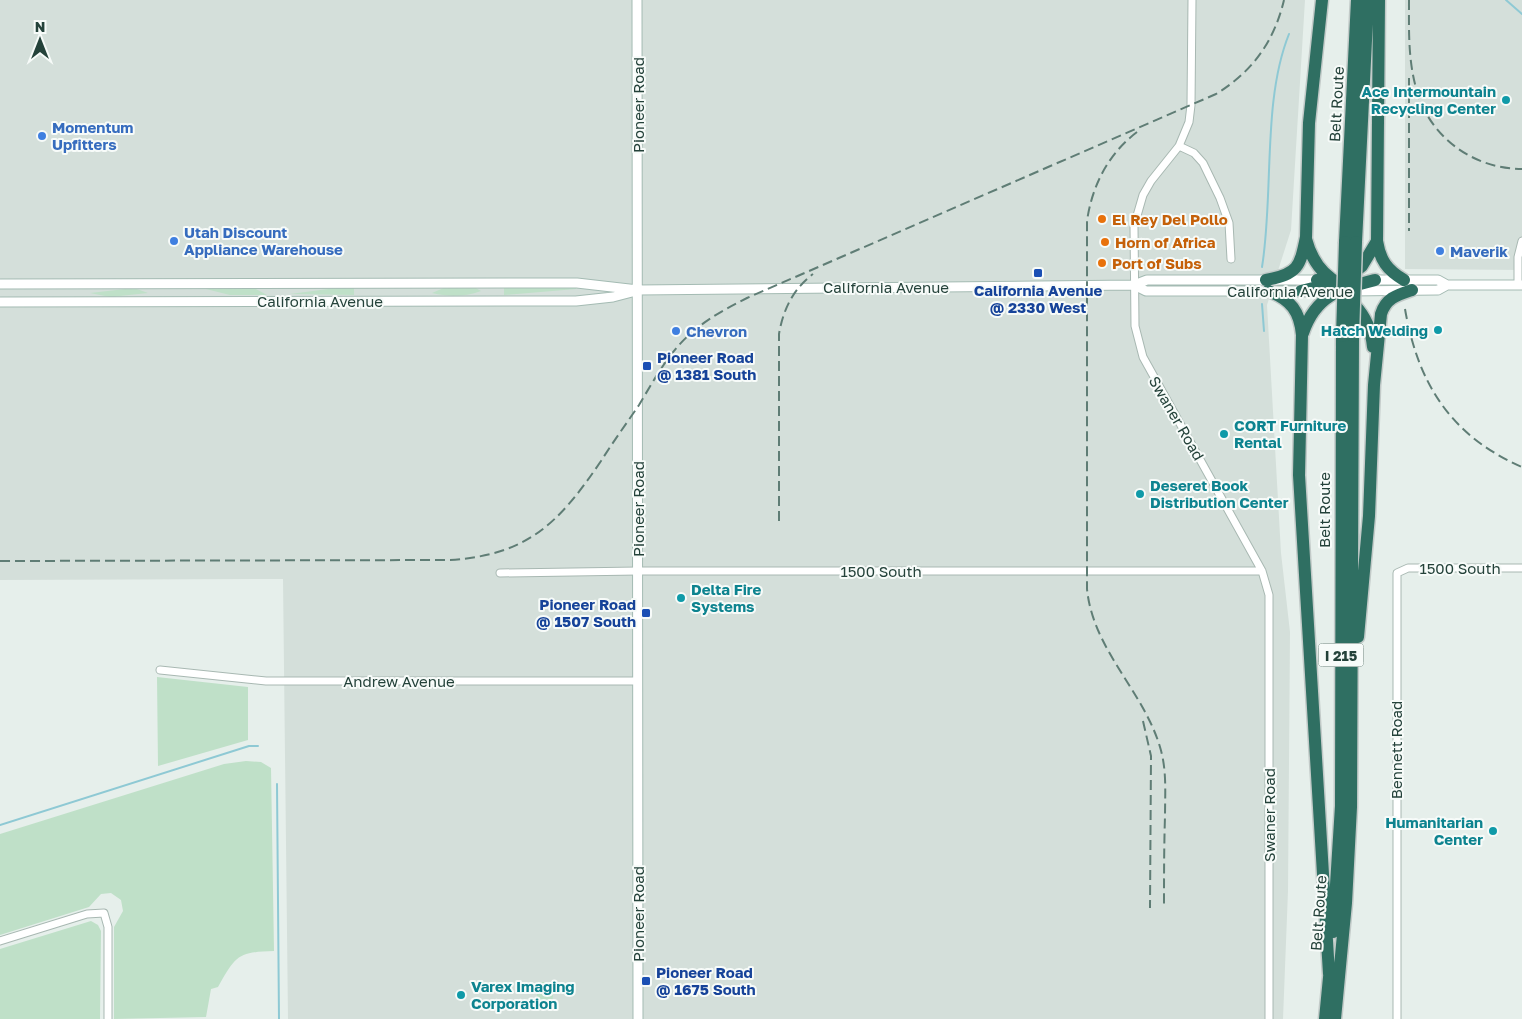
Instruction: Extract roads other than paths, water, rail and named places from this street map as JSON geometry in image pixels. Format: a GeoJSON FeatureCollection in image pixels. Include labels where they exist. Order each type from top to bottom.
{"type":"FeatureCollection","features":[{"type":"Feature","properties":{"kind":"highway"},"geometry":{"type":"LineString","coordinates":[[1322,0],[1309,123],[1306,237],[1301,260],[1295,270],[1267,286],[1293,306],[1300,320],[1302,335],[1299,475],[1329,974]]}},
{"type":"Feature","properties":{"kind":"highway","name":"Belt Route"},"geometry":{"type":"LineString","coordinates":[[1324,1019],[1341,806],[1347,336],[1357,0]]}},
{"type":"Feature","properties":{"kind":"highway","name":"Belt Route"},"geometry":{"type":"LineString","coordinates":[[1351,242],[1368,0]]}},
{"type":"Feature","properties":{"kind":"highway"},"geometry":{"type":"LineString","coordinates":[[1352,701],[1369,516],[1374,385],[1382,309],[1391,298],[1408,285],[1385,266],[1379,255],[1377,241],[1379,0]]}},
{"type":"Feature","properties":{"kind":"highway"},"geometry":{"type":"LineString","coordinates":[[1306,237],[1313,257],[1356,306],[1368,326],[1372,342],[1374,385]]}},
{"type":"Feature","properties":{"kind":"highway"},"geometry":{"type":"LineString","coordinates":[[1301,291],[1334,283],[1353,275],[1362,266],[1377,241]]}},
{"type":"Feature","properties":{"kind":"highway"},"geometry":{"type":"LineString","coordinates":[[1302,335],[1309,316],[1334,283],[1375,280]]}},
{"type":"Feature","properties":{"kind":"highway"},"geometry":{"type":"LineString","coordinates":[[1334,283],[1363,290]]}},
{"type":"Feature","properties":{"kind":"highway","name":"Belt Route"},"geometry":{"type":"LineString","coordinates":[[1336,1019],[1348,875],[1352,701],[1351,507],[1347,336]]}},
{"type":"Feature","properties":{"kind":"main road","name":"Pioneer Road"},"geometry":{"type":"LineString","coordinates":[[637,0],[638,1019]]}},
{"type":"Feature","properties":{"kind":"main road","name":"California Avenue"},"geometry":{"type":"LineString","coordinates":[[0,284],[487,283],[590,284],[638,290],[799,287],[1134,286],[1147,280],[1267,286],[1334,283]]}},
{"type":"Feature","properties":{"kind":"main road","name":"California Avenue"},"geometry":{"type":"LineString","coordinates":[[1375,280],[1438,290],[1447,285]]}},
{"type":"Feature","properties":{"kind":"main road","name":"California Avenue"},"geometry":{"type":"LineString","coordinates":[[1363,290],[1438,280],[1447,285],[1520,285]]}},
{"type":"Feature","properties":{"kind":"main road"},"geometry":{"type":"LineString","coordinates":[[384,283],[384,300]]}},
{"type":"Feature","properties":{"kind":"main road"},"geometry":{"type":"LineString","coordinates":[[419,283],[419,300]]}},
{"type":"Feature","properties":{"kind":"main road"},"geometry":{"type":"LineString","coordinates":[[486,300],[487,283]]}},
{"type":"Feature","properties":{"kind":"main road"},"geometry":{"type":"LineString","coordinates":[[67,284],[67,301]]}},
{"type":"Feature","properties":{"kind":"main road"},"geometry":{"type":"LineString","coordinates":[[179,284],[180,301]]}},
{"type":"Feature","properties":{"kind":"main road"},"geometry":{"type":"LineString","coordinates":[[278,284],[278,301]]}},
{"type":"Feature","properties":{"kind":"main road","name":"California Avenue"},"geometry":{"type":"LineString","coordinates":[[1267,286],[1301,291]]}},
{"type":"Feature","properties":{"kind":"main road","name":"California Avenue"},"geometry":{"type":"LineString","coordinates":[[0,302],[589,300],[613,297],[638,290]]}},
{"type":"Feature","properties":{"kind":"street","name":"Swaner Road"},"geometry":{"type":"LineString","coordinates":[[1192,0],[1191,110],[1187,129],[1179,146],[1151,180],[1137,212],[1134,226],[1135,326],[1143,357],[1262,570],[1270,604],[1269,1019]]}},
{"type":"Feature","properties":{"kind":"street"},"geometry":{"type":"LineString","coordinates":[[1179,146],[1194,153],[1203,163],[1220,198],[1229,223],[1231,258]]}},
{"type":"Feature","properties":{"kind":"street"},"geometry":{"type":"LineString","coordinates":[[1520,285],[1518,257],[1522,241]]}},
{"type":"Feature","properties":{"kind":"street","name":"1500 South"},"geometry":{"type":"LineString","coordinates":[[1398,571],[1408,568],[1522,568]]}},
{"type":"Feature","properties":{"kind":"street","name":"1500 South"},"geometry":{"type":"LineString","coordinates":[[500,573],[1262,570]]}},
{"type":"Feature","properties":{"kind":"street","name":"Bennett Road"},"geometry":{"type":"LineString","coordinates":[[1397,1019],[1396,586],[1398,571]]}},
{"type":"Feature","properties":{"kind":"street","name":"Andrew Avenue"},"geometry":{"type":"LineString","coordinates":[[160,670],[266,681],[638,681]]}},
{"type":"Feature","properties":{"kind":"street"},"geometry":{"type":"LineString","coordinates":[[0,941],[87,914],[104,913],[108,927],[108,1019]]}},
{"type":"Feature","properties":{"kind":"waterway"},"geometry":{"type":"LineString","coordinates":[[1506,0],[1522,14]]}},
{"type":"Feature","properties":{"kind":"waterway"},"geometry":{"type":"LineString","coordinates":[[1262,267],[1275,88],[1289,34]]}},
{"type":"Feature","properties":{"kind":"waterway"},"geometry":{"type":"LineString","coordinates":[[1262,304],[1264,331]]}},
{"type":"Feature","properties":{"kind":"waterway"},"geometry":{"type":"LineString","coordinates":[[0,825],[249,746],[258,746]]}},
{"type":"Feature","properties":{"kind":"waterway"},"geometry":{"type":"LineString","coordinates":[[277,784],[279,1019]]}},
{"type":"Feature","properties":{"kind":"railway"},"geometry":{"type":"LineString","coordinates":[[0,561],[450,560],[477,557],[501,551],[521,543],[539,532],[571,502],[639,405],[668,359],[686,337],[702,324],[747,298],[1216,94],[1240,76],[1260,54],[1274,29],[1284,0]]}},
{"type":"Feature","properties":{"kind":"railway"},"geometry":{"type":"LineString","coordinates":[[1409,0],[1411,63],[1415,84],[1429,118],[1440,133],[1469,155],[1485,163],[1522,169]]}},
{"type":"Feature","properties":{"kind":"railway"},"geometry":{"type":"LineString","coordinates":[[1409,78],[1409,231]]}},
{"type":"Feature","properties":{"kind":"railway"},"geometry":{"type":"LineString","coordinates":[[1137,132],[1118,150],[1103,172],[1093,195],[1087,221],[1087,589],[1091,611],[1108,651],[1142,707],[1160,747],[1165,773],[1164,908]]}},
{"type":"Feature","properties":{"kind":"railway"},"geometry":{"type":"LineString","coordinates":[[779,521],[779,334],[786,308],[800,286],[813,274]]}},
{"type":"Feature","properties":{"kind":"railway"},"geometry":{"type":"LineString","coordinates":[[1405,309],[1419,361],[1429,384],[1442,404],[1457,423],[1476,440],[1522,467]]}},
{"type":"Feature","properties":{"kind":"railway"},"geometry":{"type":"LineString","coordinates":[[1143,721],[1151,756],[1150,908]]}},
{"type":"Feature","properties":{"kind":"place","name":"Ace Intermountain Recycling Center"},"geometry":{"type":"Point","coordinates":[1506,100]}},
{"type":"Feature","properties":{"kind":"place","name":"Momentum Upfitters"},"geometry":{"type":"Point","coordinates":[42,136]}},
{"type":"Feature","properties":{"kind":"place","name":"El Rey Del Pollo"},"geometry":{"type":"Point","coordinates":[1102,219]}},
{"type":"Feature","properties":{"kind":"place","name":"Utah Discount Appliance Warehouse"},"geometry":{"type":"Point","coordinates":[174,241]}},
{"type":"Feature","properties":{"kind":"place","name":"Horn of Africa"},"geometry":{"type":"Point","coordinates":[1105,242]}},
{"type":"Feature","properties":{"kind":"place","name":"Maverik"},"geometry":{"type":"Point","coordinates":[1440,251]}},
{"type":"Feature","properties":{"kind":"place","name":"Port of Subs"},"geometry":{"type":"Point","coordinates":[1102,263]}},
{"type":"Feature","properties":{"kind":"place","name":"California Avenue @ 2330 West"},"geometry":{"type":"Point","coordinates":[1038,273]}},
{"type":"Feature","properties":{"kind":"place","name":"Hatch Welding"},"geometry":{"type":"Point","coordinates":[1438,330]}},
{"type":"Feature","properties":{"kind":"place","name":"Chevron"},"geometry":{"type":"Point","coordinates":[676,331]}},
{"type":"Feature","properties":{"kind":"place","name":"Pioneer Road @ 1381 South"},"geometry":{"type":"Point","coordinates":[647,366]}},
{"type":"Feature","properties":{"kind":"place","name":"CORT Furniture Rental"},"geometry":{"type":"Point","coordinates":[1224,434]}},
{"type":"Feature","properties":{"kind":"place","name":"Deseret Book Distribution Center"},"geometry":{"type":"Point","coordinates":[1140,494]}},
{"type":"Feature","properties":{"kind":"place","name":"Delta Fire Systems"},"geometry":{"type":"Point","coordinates":[681,598]}},
{"type":"Feature","properties":{"kind":"place","name":"Pioneer Road @ 1507 South"},"geometry":{"type":"Point","coordinates":[646,613]}},
{"type":"Feature","properties":{"kind":"place","name":"Humanitarian Center"},"geometry":{"type":"Point","coordinates":[1493,831]}},
{"type":"Feature","properties":{"kind":"place","name":"Pioneer Road @ 1675 South"},"geometry":{"type":"Point","coordinates":[646,981]}},
{"type":"Feature","properties":{"kind":"place","name":"Varex Imaging Corporation"},"geometry":{"type":"Point","coordinates":[461,995]}}]}
